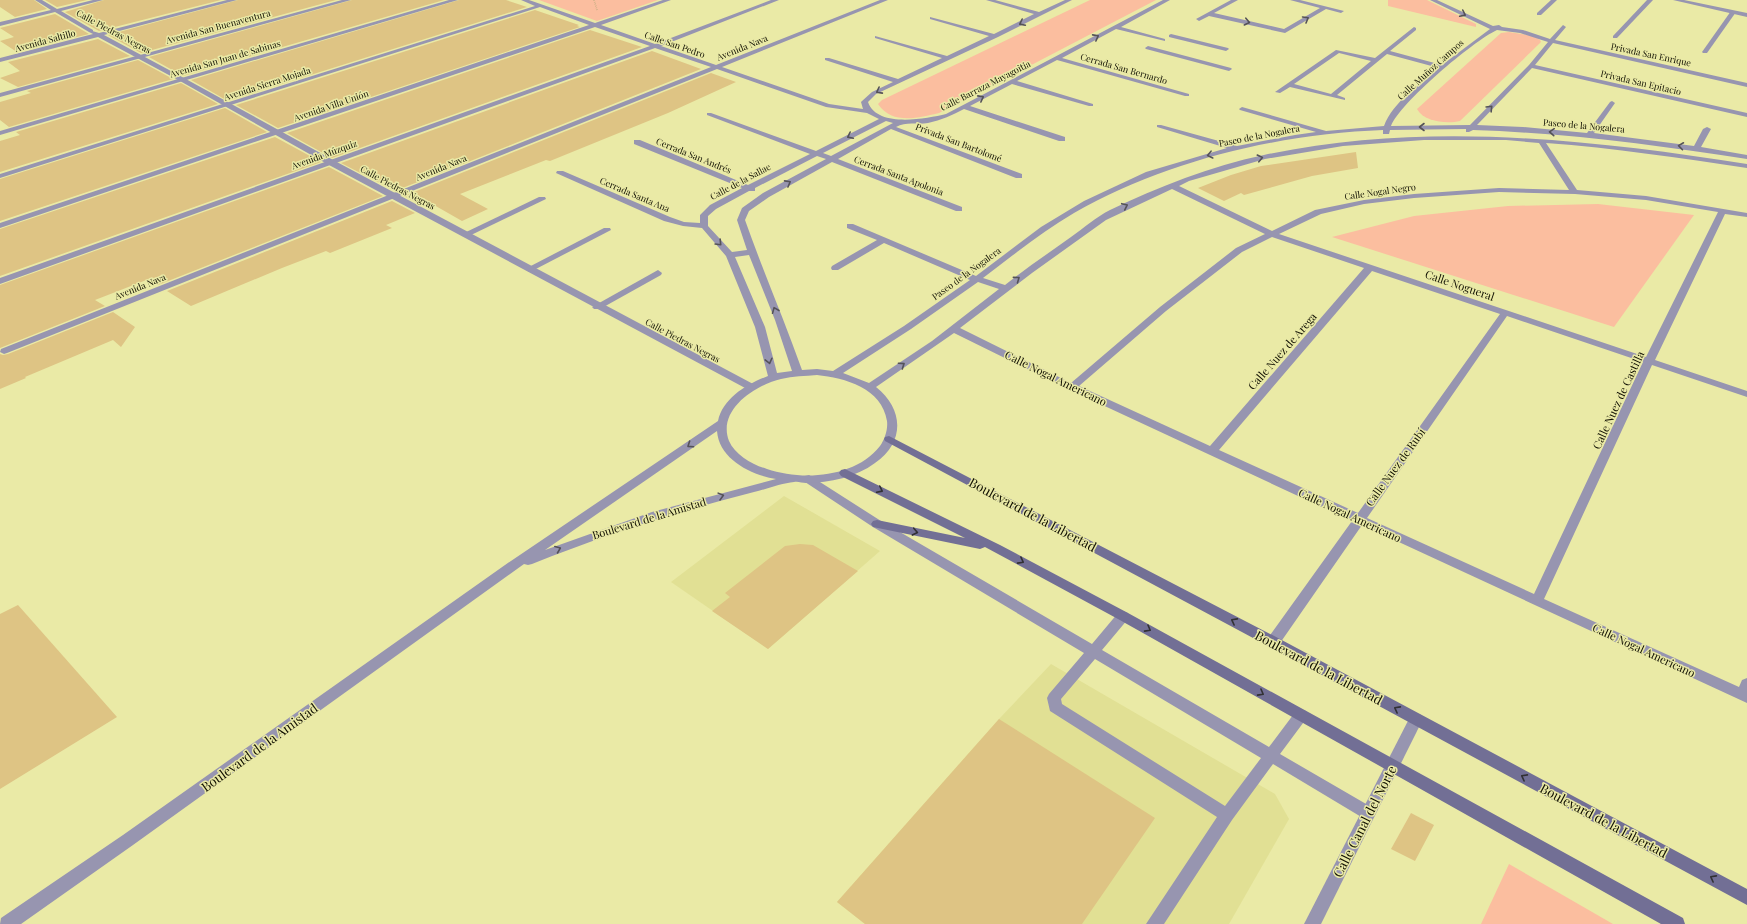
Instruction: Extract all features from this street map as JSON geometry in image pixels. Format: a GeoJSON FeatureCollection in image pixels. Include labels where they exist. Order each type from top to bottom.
{"type":"FeatureCollection","features":[{"type":"Feature","properties":{"kind":"main road","name":"Boulevard de la Libertad"},"geometry":{"type":"LineString","coordinates":[[890,438],[1747,897]]}},
{"type":"Feature","properties":{"kind":"main road"},"geometry":{"type":"LineString","coordinates":[[845,473],[996,548],[1123,616],[1677,924]]}},
{"type":"Feature","properties":{"kind":"main road"},"geometry":{"type":"LineString","coordinates":[[877,524],[996,548]]}},
{"type":"Feature","properties":{"kind":"street","name":"Calle Piedras Negras"},"geometry":{"type":"LineString","coordinates":[[38,0],[91,31],[183,79],[331,162],[466,234],[597,307],[751,387]]}},
{"type":"Feature","properties":{"kind":"street"},"geometry":{"type":"LineString","coordinates":[[0,24],[100,0]]}},
{"type":"Feature","properties":{"kind":"street","name":"Avenida Saltillo"},"geometry":{"type":"LineString","coordinates":[[0,54],[212,0]]}},
{"type":"Feature","properties":{"kind":"street","name":"Avenida Saltillo"},"geometry":{"type":"LineString","coordinates":[[0,60],[234,0]]}},
{"type":"Feature","properties":{"kind":"street","name":"Avenida San Buenaventura"},"geometry":{"type":"LineString","coordinates":[[0,96],[348,0]]}},
{"type":"Feature","properties":{"kind":"street","name":"Avenida San Juan de Sabinas"},"geometry":{"type":"LineString","coordinates":[[0,133],[455,0]]}},
{"type":"Feature","properties":{"kind":"street","name":"Calle San Pedro"},"geometry":{"type":"LineString","coordinates":[[524,0],[828,106],[868,111]]}},
{"type":"Feature","properties":{"kind":"street","name":"Avenida Villa Unión"},"geometry":{"type":"LineString","coordinates":[[0,226],[668,0]]}},
{"type":"Feature","properties":{"kind":"street","name":"Avenida Múzquiz"},"geometry":{"type":"LineString","coordinates":[[0,281],[655,46],[776,0]]}},
{"type":"Feature","properties":{"kind":"street","name":"Avenida Nava"},"geometry":{"type":"LineString","coordinates":[[4,351],[885,0]]}},
{"type":"Feature","properties":{"kind":"street"},"geometry":{"type":"LineString","coordinates":[[989,0],[1040,14]]}},
{"type":"Feature","properties":{"kind":"street"},"geometry":{"type":"LineString","coordinates":[[868,111],[864,102],[874,93],[1069,0]]}},
{"type":"Feature","properties":{"kind":"street","name":"Calle Barraza Mayagoitia"},"geometry":{"type":"LineString","coordinates":[[868,111],[885,119],[901,121],[927,120],[948,115],[1167,0]]}},
{"type":"Feature","properties":{"kind":"street"},"geometry":{"type":"LineString","coordinates":[[1224,0],[1233,1]]}},
{"type":"Feature","properties":{"kind":"street"},"geometry":{"type":"LineString","coordinates":[[1293,0],[1341,11]]}},
{"type":"Feature","properties":{"kind":"street"},"geometry":{"type":"LineString","coordinates":[[1433,0],[1492,28],[1509,29]]}},
{"type":"Feature","properties":{"kind":"street"},"geometry":{"type":"LineString","coordinates":[[1448,0],[1509,29]]}},
{"type":"Feature","properties":{"kind":"street"},"geometry":{"type":"LineString","coordinates":[[1539,14],[1554,0]]}},
{"type":"Feature","properties":{"kind":"street"},"geometry":{"type":"LineString","coordinates":[[1615,37],[1650,0]]}},
{"type":"Feature","properties":{"kind":"street"},"geometry":{"type":"LineString","coordinates":[[1676,0],[1747,15]]}},
{"type":"Feature","properties":{"kind":"street"},"geometry":{"type":"LineString","coordinates":[[1703,0],[1747,9]]}},
{"type":"Feature","properties":{"kind":"street"},"geometry":{"type":"LineString","coordinates":[[1199,19],[1233,1]]}},
{"type":"Feature","properties":{"kind":"street","name":"Avenida Sierra Mojada"},"geometry":{"type":"LineString","coordinates":[[0,176],[540,6]]}},
{"type":"Feature","properties":{"kind":"street"},"geometry":{"type":"LineString","coordinates":[[1209,14],[1285,31],[1326,7]]}},
{"type":"Feature","properties":{"kind":"street"},"geometry":{"type":"LineString","coordinates":[[1705,52],[1733,12]]}},
{"type":"Feature","properties":{"kind":"street"},"geometry":{"type":"LineString","coordinates":[[932,18],[996,36]]}},
{"type":"Feature","properties":{"kind":"street","name":"Calle Muñoz Campos"},"geometry":{"type":"LineString","coordinates":[[1386,127],[1396,112],[1444,67],[1492,28],[1503,26]]}},
{"type":"Feature","properties":{"kind":"street"},"geometry":{"type":"LineString","coordinates":[[1115,27],[1163,40]]}},
{"type":"Feature","properties":{"kind":"street"},"geometry":{"type":"LineString","coordinates":[[1463,137],[1531,66],[1563,27]]}},
{"type":"Feature","properties":{"kind":"street"},"geometry":{"type":"LineString","coordinates":[[1332,96],[1414,29]]}},
{"type":"Feature","properties":{"kind":"street","name":"Privada San Enrique"},"geometry":{"type":"LineString","coordinates":[[1509,29],[1531,34],[1551,41],[1747,85]]}},
{"type":"Feature","properties":{"kind":"street"},"geometry":{"type":"LineString","coordinates":[[1183,30],[1148,48],[1229,69]]}},
{"type":"Feature","properties":{"kind":"street"},"geometry":{"type":"LineString","coordinates":[[1171,36],[1221,53],[1205,63]]}},
{"type":"Feature","properties":{"kind":"street"},"geometry":{"type":"LineString","coordinates":[[877,37],[949,58]]}},
{"type":"Feature","properties":{"kind":"street"},"geometry":{"type":"LineString","coordinates":[[1278,92],[1338,51],[1376,60]]}},
{"type":"Feature","properties":{"kind":"street"},"geometry":{"type":"LineString","coordinates":[[1385,52],[1444,67]]}},
{"type":"Feature","properties":{"kind":"street","name":"Cerrada San Bernardo"},"geometry":{"type":"LineString","coordinates":[[1057,58],[1187,95]]}},
{"type":"Feature","properties":{"kind":"street"},"geometry":{"type":"LineString","coordinates":[[827,60],[898,82]]}},
{"type":"Feature","properties":{"kind":"street","name":"Privada San Epitacio"},"geometry":{"type":"LineString","coordinates":[[1531,66],[1747,115]]}},
{"type":"Feature","properties":{"kind":"street"},"geometry":{"type":"LineString","coordinates":[[1012,82],[1091,104]]}},
{"type":"Feature","properties":{"kind":"street"},"geometry":{"type":"LineString","coordinates":[[1290,85],[1343,99]]}},
{"type":"Feature","properties":{"kind":"street"},"geometry":{"type":"LineString","coordinates":[[1590,134],[1612,103]]}},
{"type":"Feature","properties":{"kind":"street"},"geometry":{"type":"LineString","coordinates":[[965,107],[1062,139]]}},
{"type":"Feature","properties":{"kind":"street"},"geometry":{"type":"LineString","coordinates":[[1242,109],[1327,133]]}},
{"type":"Feature","properties":{"kind":"street","name":"Cerrada Santa Apolonia"},"geometry":{"type":"LineString","coordinates":[[709,114],[832,159],[959,209]]}},
{"type":"Feature","properties":{"kind":"street","name":"Calle de la Sallae"},"geometry":{"type":"LineString","coordinates":[[704,226],[704,215],[713,207],[885,119]]}},
{"type":"Feature","properties":{"kind":"street"},"geometry":{"type":"LineString","coordinates":[[798,373],[780,320],[752,252],[741,220],[745,210],[766,195],[901,121]]}},
{"type":"Feature","properties":{"kind":"street"},"geometry":{"type":"LineString","coordinates":[[1159,126],[1236,148]]}},
{"type":"Feature","properties":{"kind":"street","name":"Privada San Bartolomé"},"geometry":{"type":"LineString","coordinates":[[891,127],[1019,176]]}},
{"type":"Feature","properties":{"kind":"street"},"geometry":{"type":"LineString","coordinates":[[1386,127],[1386,138]]}},
{"type":"Feature","properties":{"kind":"street","name":"Paseo de la Nogalera"},"geometry":{"type":"LineString","coordinates":[[835,374],[893,339],[976,279],[1029,238],[1086,204],[1147,174],[1190,160],[1236,148],[1327,133],[1386,127],[1472,127],[1590,134],[1697,148],[1747,157]]}},
{"type":"Feature","properties":{"kind":"street"},"geometry":{"type":"LineString","coordinates":[[1697,148],[1707,129]]}},
{"type":"Feature","properties":{"kind":"street","name":"Paseo de la Nogalera"},"geometry":{"type":"LineString","coordinates":[[870,387],[954,329],[1004,288],[1112,213],[1171,184],[1219,168],[1264,157],[1341,142],[1386,138],[1463,137],[1541,141],[1636,149],[1747,166]]}},
{"type":"Feature","properties":{"kind":"street"},"geometry":{"type":"LineString","coordinates":[[1541,141],[1575,192]]}},
{"type":"Feature","properties":{"kind":"street","name":"Cerrada San Andrés"},"geometry":{"type":"LineString","coordinates":[[637,142],[766,195]]}},
{"type":"Feature","properties":{"kind":"street","name":"Cerrada Santa Ana"},"geometry":{"type":"LineString","coordinates":[[560,173],[667,219],[683,224],[704,226]]}},
{"type":"Feature","properties":{"kind":"street","name":"Calle Nogueral"},"geometry":{"type":"LineString","coordinates":[[1171,184],[1271,234],[1747,394]]}},
{"type":"Feature","properties":{"kind":"street","name":"Calle Nogal Negro"},"geometry":{"type":"LineString","coordinates":[[1072,387],[1163,309],[1233,254],[1318,212],[1364,202],[1414,196],[1499,190],[1575,192],[1646,198],[1747,215]]}},
{"type":"Feature","properties":{"kind":"street"},"geometry":{"type":"LineString","coordinates":[[466,234],[542,199]]}},
{"type":"Feature","properties":{"kind":"street","name":"Calle Nuez de Castilla"},"geometry":{"type":"LineString","coordinates":[[1537,601],[1649,361],[1723,210]]}},
{"type":"Feature","properties":{"kind":"street"},"geometry":{"type":"LineString","coordinates":[[704,226],[730,255],[760,327],[773,378]]}},
{"type":"Feature","properties":{"kind":"street"},"geometry":{"type":"LineString","coordinates":[[850,226],[976,279],[1004,288]]}},
{"type":"Feature","properties":{"kind":"street"},"geometry":{"type":"LineString","coordinates":[[529,269],[607,230]]}},
{"type":"Feature","properties":{"kind":"street"},"geometry":{"type":"LineString","coordinates":[[835,268],[884,240]]}},
{"type":"Feature","properties":{"kind":"street"},"geometry":{"type":"LineString","coordinates":[[730,255],[752,252]]}},
{"type":"Feature","properties":{"kind":"street","name":"Calle Nuez de Arega"},"geometry":{"type":"LineString","coordinates":[[1212,451],[1370,267]]}},
{"type":"Feature","properties":{"kind":"street"},"geometry":{"type":"LineString","coordinates":[[597,307],[658,273]]}},
{"type":"Feature","properties":{"kind":"street","name":"Calle Nuez de Rubí"},"geometry":{"type":"LineString","coordinates":[[1273,642],[1358,519],[1505,313]]}},
{"type":"Feature","properties":{"kind":"street","name":"Calle Nogal Americano"},"geometry":{"type":"LineString","coordinates":[[954,329],[1072,387],[1358,519],[1537,601],[1746,693]]}},
{"type":"Feature","properties":{"kind":"street"},"geometry":{"type":"LineString","coordinates":[[817,372],[835,374],[848,377],[870,387],[880,395],[888,405],[892,416],[893,427],[890,438],[883,449],[873,458],[845,473],[827,477],[794,479],[769,475],[747,466],[732,453],[723,438],[722,423],[727,409],[737,397],[751,387],[773,378],[798,373],[817,372]]}},
{"type":"Feature","properties":{"kind":"street","name":"Boulevard de la Amistad"},"geometry":{"type":"LineString","coordinates":[[7,924],[128,840],[508,568],[722,423]]}},
{"type":"Feature","properties":{"kind":"street","name":"Boulevard de la Amistad"},"geometry":{"type":"LineString","coordinates":[[508,568],[582,539],[654,515],[724,495],[794,479]]}},
{"type":"Feature","properties":{"kind":"street"},"geometry":{"type":"LineString","coordinates":[[809,479],[877,524],[1368,813]]}},
{"type":"Feature","properties":{"kind":"street"},"geometry":{"type":"LineString","coordinates":[[1123,616],[1054,698],[1055,707],[1227,815]]}},
{"type":"Feature","properties":{"kind":"street"},"geometry":{"type":"LineString","coordinates":[[1154,924],[1227,815],[1301,715]]}},
{"type":"Feature","properties":{"kind":"street","name":"Calle Canal del Norte"},"geometry":{"type":"LineString","coordinates":[[1312,924],[1416,719]]}},
{"type":"Feature","properties":{"kind":"shaded area"},"geometry":{"type":"Polygon","coordinates":[[[539,0],[658,0],[597,21],[539,0]]]}},
{"type":"Feature","properties":{"kind":"shaded area"},"geometry":{"type":"Polygon","coordinates":[[[1090,0],[1156,0],[939,113],[914,118],[898,117],[890,115],[878,104],[882,100],[1090,0]]]}},
{"type":"Feature","properties":{"kind":"shaded area"},"geometry":{"type":"Polygon","coordinates":[[[1388,0],[1427,0],[1476,24],[1476,27],[1388,6],[1388,0]]]}},
{"type":"Feature","properties":{"kind":"shaded area"},"geometry":{"type":"Polygon","coordinates":[[[1509,32],[1534,36],[1541,42],[1460,121],[1436,121],[1425,117],[1420,113],[1417,109],[1501,33],[1509,32]]]}},
{"type":"Feature","properties":{"kind":"shaded area"},"geometry":{"type":"Polygon","coordinates":[[[1598,204],[1694,215],[1614,327],[1332,237],[1414,216],[1508,206],[1598,204]]]}},
{"type":"Feature","properties":{"kind":"shaded area"},"geometry":{"type":"Polygon","coordinates":[[[784,496],[880,551],[768,649],[671,582],[784,496]]]}},
{"type":"Feature","properties":{"kind":"shaded area"},"geometry":{"type":"Polygon","coordinates":[[[1051,664],[1275,794],[1289,819],[1229,924],[865,924],[837,902],[999,719],[1051,664]]]}},
{"type":"Feature","properties":{"kind":"shaded area"},"geometry":{"type":"Polygon","coordinates":[[[1509,864],[1613,924],[1481,924],[1509,864]]]}},
{"type":"Feature","properties":{"kind":"building"},"geometry":{"type":"Polygon","coordinates":[[[0,0],[34,0],[47,9],[15,17],[0,7],[0,0]]]}},
{"type":"Feature","properties":{"kind":"building"},"geometry":{"type":"Polygon","coordinates":[[[45,0],[87,0],[57,7],[45,0]]]}},
{"type":"Feature","properties":{"kind":"building"},"geometry":{"type":"Polygon","coordinates":[[[104,0],[221,0],[99,31],[65,12],[104,0]]]}},
{"type":"Feature","properties":{"kind":"building"},"geometry":{"type":"Polygon","coordinates":[[[238,0],[336,0],[141,53],[108,35],[238,0]]]}},
{"type":"Feature","properties":{"kind":"building"},"geometry":{"type":"Polygon","coordinates":[[[352,0],[444,0],[183,76],[149,57],[352,0]]]}},
{"type":"Feature","properties":{"kind":"building"},"geometry":{"type":"Polygon","coordinates":[[[459,0],[506,0],[527,7],[228,101],[191,80],[459,0]]]}},
{"type":"Feature","properties":{"kind":"building"},"geometry":{"type":"Polygon","coordinates":[[[535,10],[579,25],[577,26],[580,27],[278,128],[236,105],[535,10]]]}},
{"type":"Feature","properties":{"kind":"building"},"geometry":{"type":"Polygon","coordinates":[[[55,14],[89,34],[17,52],[0,41],[14,37],[0,28],[55,14]]]}},
{"type":"Feature","properties":{"kind":"building"},"geometry":{"type":"Polygon","coordinates":[[[590,30],[642,47],[332,158],[287,133],[590,30]]]}},
{"type":"Feature","properties":{"kind":"building"},"geometry":{"type":"Polygon","coordinates":[[[98,39],[130,56],[18,87],[0,78],[20,71],[8,62],[98,39]]]}},
{"type":"Feature","properties":{"kind":"building"},"geometry":{"type":"Polygon","coordinates":[[[652,51],[701,69],[395,191],[341,163],[652,51]]]}},
{"type":"Feature","properties":{"kind":"building"},"geometry":{"type":"Polygon","coordinates":[[[138,60],[173,79],[9,127],[0,120],[0,102],[31,93],[27,91],[138,60]]]}},
{"type":"Feature","properties":{"kind":"building"},"geometry":{"type":"Polygon","coordinates":[[[711,73],[736,82],[668,113],[550,161],[546,160],[460,194],[488,209],[462,221],[434,205],[427,208],[404,196],[711,73]]]}},
{"type":"Feature","properties":{"kind":"building"},"geometry":{"type":"Polygon","coordinates":[[[181,83],[218,104],[0,172],[0,141],[20,135],[16,132],[181,83]]]}},
{"type":"Feature","properties":{"kind":"building"},"geometry":{"type":"Polygon","coordinates":[[[225,108],[267,132],[0,221],[0,179],[225,108]]]}},
{"type":"Feature","properties":{"kind":"building"},"geometry":{"type":"Polygon","coordinates":[[[275,137],[321,162],[0,276],[0,229],[275,137]]]}},
{"type":"Feature","properties":{"kind":"building"},"geometry":{"type":"Polygon","coordinates":[[[1356,152],[1358,168],[1312,176],[1244,195],[1241,193],[1224,201],[1198,188],[1231,175],[1261,166],[1356,152]]]}},
{"type":"Feature","properties":{"kind":"building"},"geometry":{"type":"Polygon","coordinates":[[[329,167],[383,196],[158,285],[149,279],[95,300],[105,306],[0,348],[0,285],[329,167]]]}},
{"type":"Feature","properties":{"kind":"building"},"geometry":{"type":"Polygon","coordinates":[[[392,201],[415,213],[386,225],[392,228],[330,253],[326,251],[282,268],[191,306],[167,291],[392,201]]]}},
{"type":"Feature","properties":{"kind":"building"},"geometry":{"type":"Polygon","coordinates":[[[113,312],[135,327],[121,347],[113,340],[0,389],[0,354],[8,354],[113,312]]]}},
{"type":"Feature","properties":{"kind":"building"},"geometry":{"type":"Polygon","coordinates":[[[800,544],[813,545],[858,571],[768,649],[712,611],[730,597],[725,593],[785,546],[800,544]]]}},
{"type":"Feature","properties":{"kind":"building"},"geometry":{"type":"Polygon","coordinates":[[[18,605],[117,717],[0,789],[0,614],[18,605]]]}},
{"type":"Feature","properties":{"kind":"building"},"geometry":{"type":"Polygon","coordinates":[[[999,719],[1155,818],[1082,924],[865,924],[837,902],[999,719]]]}},
{"type":"Feature","properties":{"kind":"building"},"geometry":{"type":"Polygon","coordinates":[[[1411,813],[1434,825],[1415,861],[1391,849],[1411,813]]]}}]}
